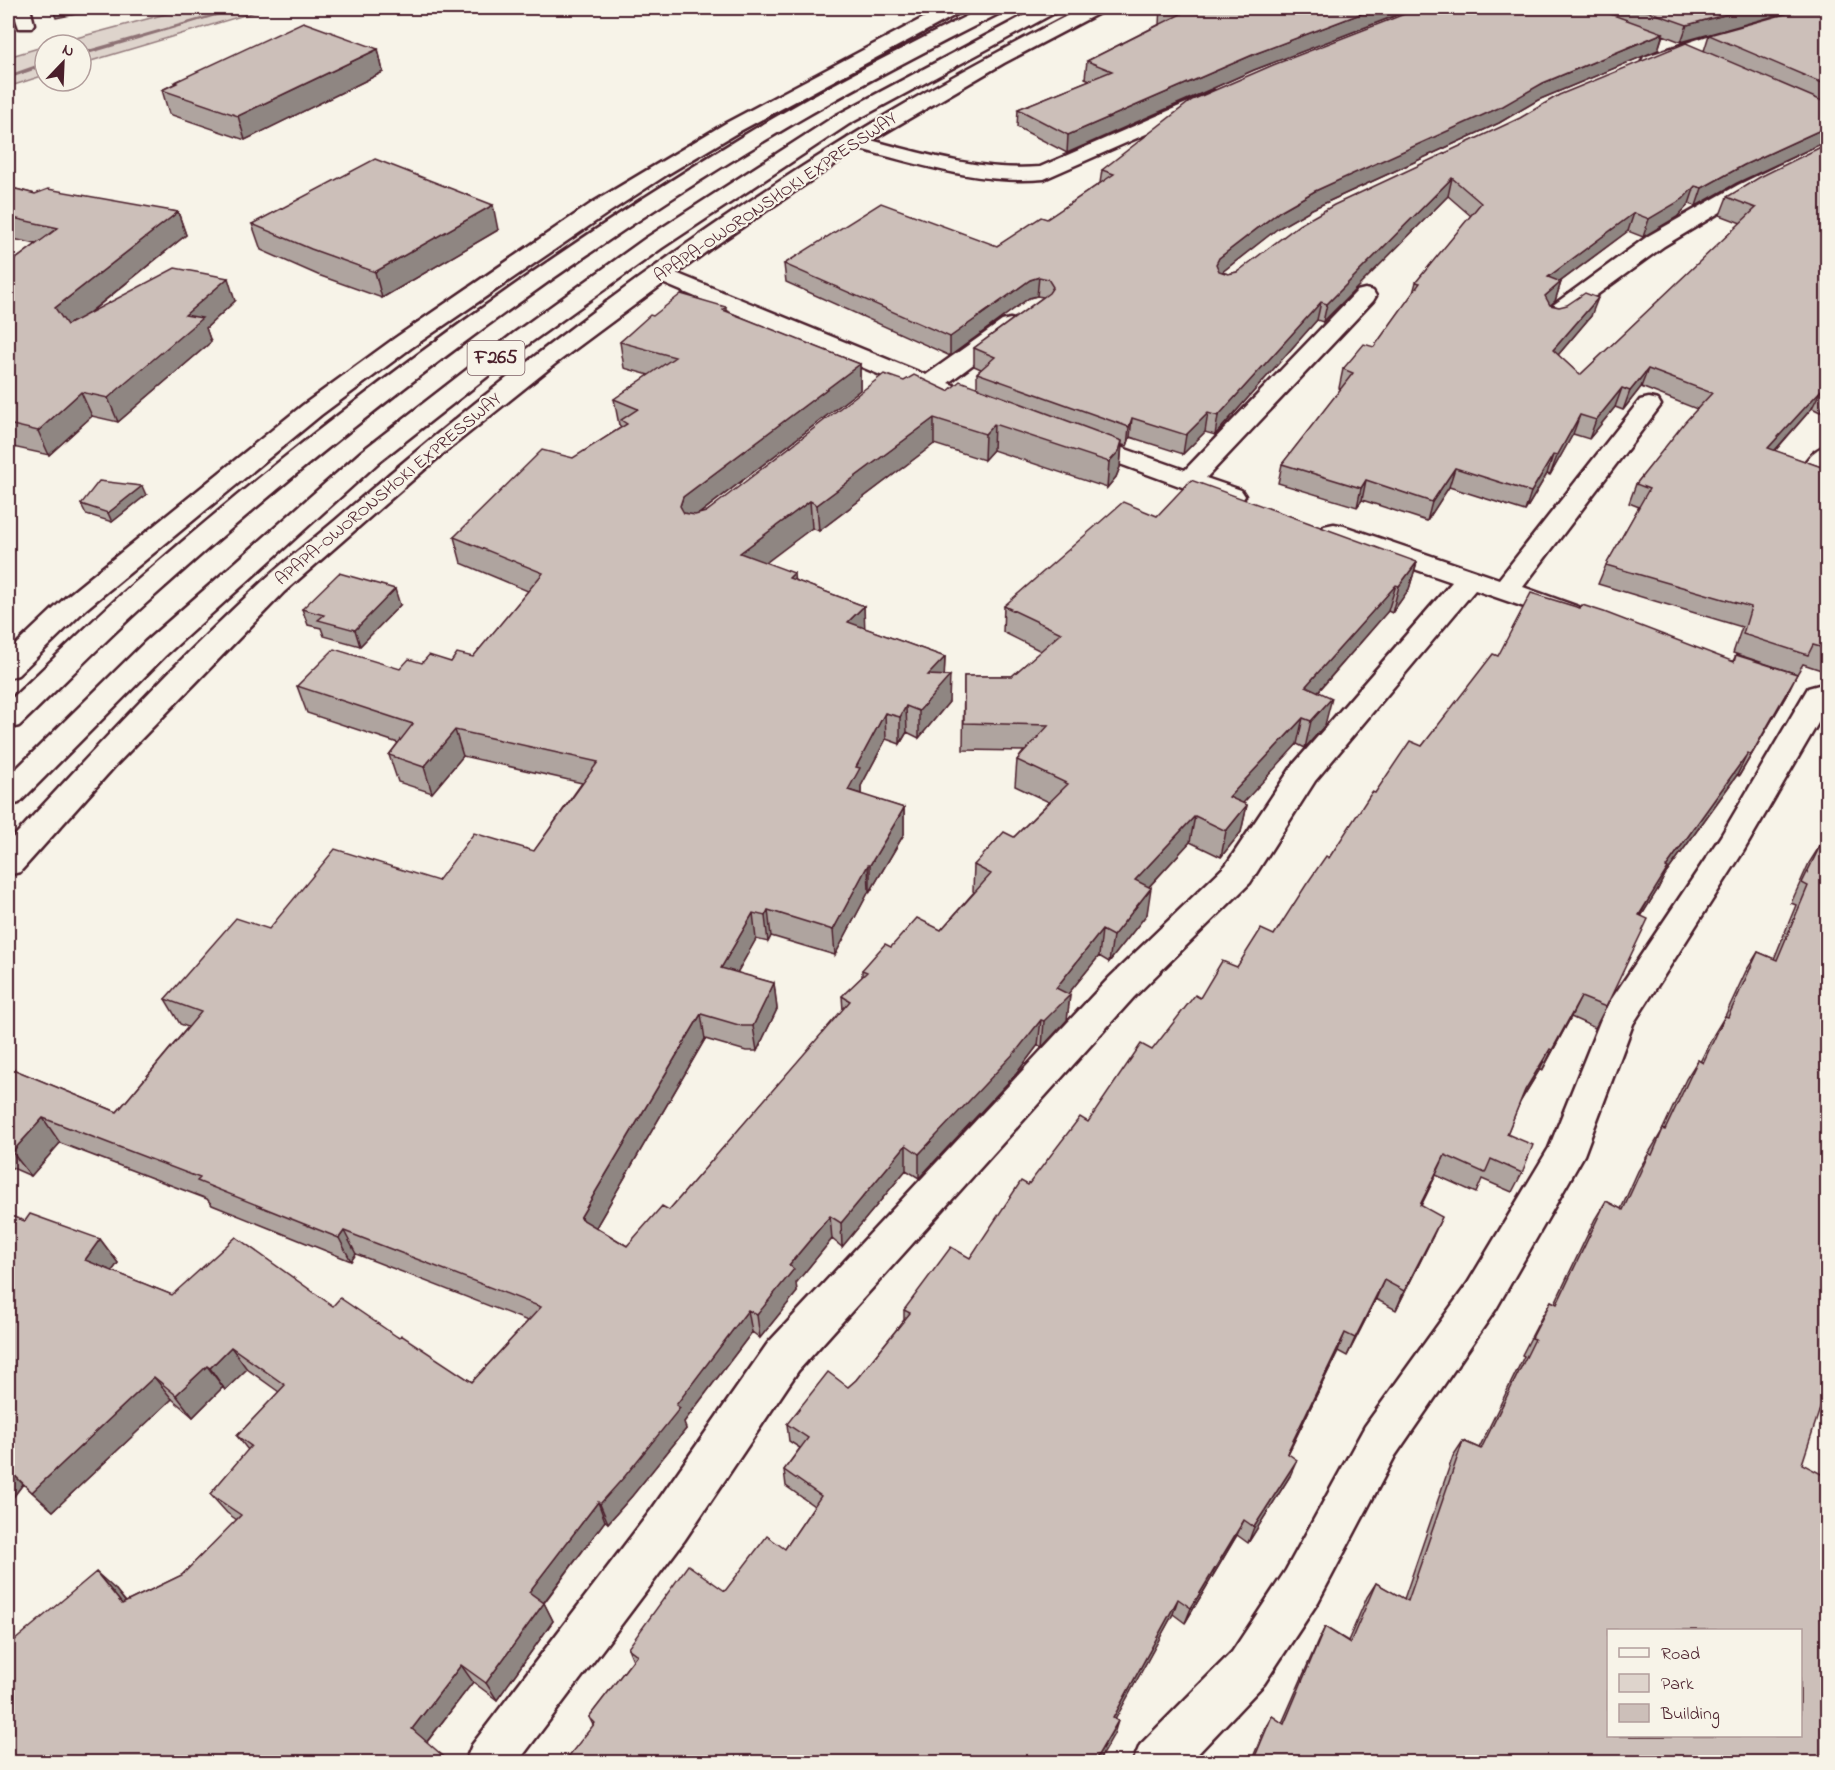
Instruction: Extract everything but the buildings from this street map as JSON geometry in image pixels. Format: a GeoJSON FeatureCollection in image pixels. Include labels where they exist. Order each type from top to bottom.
{"type":"FeatureCollection","features":[{"type":"Feature","properties":{"kind":"main road"},"geometry":{"type":"LineString","coordinates":[[8,668],[76,603],[312,410],[403,343],[600,208],[690,153],[894,38],[955,8]]}},
{"type":"Feature","properties":{"kind":"main road","name":"F265"},"geometry":{"type":"LineString","coordinates":[[8,719],[157,578],[325,439],[479,322],[611,230],[713,164],[921,46],[996,8]]}},
{"type":"Feature","properties":{"kind":"main road","name":"APAPA-OWORONSHOKI EXPRESSWAY"},"geometry":{"type":"LineString","coordinates":[[8,795],[155,648],[371,456],[522,338],[654,243],[842,120],[1050,8]]}},
{"type":"Feature","properties":{"kind":"main road","name":"APAPA-OWORONSHOKI EXPRESSWAY"},"geometry":{"type":"LineString","coordinates":[[8,863],[111,751],[274,586],[307,560],[430,451],[547,359],[661,274],[766,200],[855,142],[997,59],[1095,8]]}},
{"type":"Feature","properties":{"kind":"main road"},"geometry":{"type":"LineString","coordinates":[[1638,67],[1680,50],[1827,8]]}},
{"type":"Feature","properties":{"kind":"main road"},"geometry":{"type":"LineString","coordinates":[[1660,42],[1711,64]]}},
{"type":"Feature","properties":{"kind":"main road"},"geometry":{"type":"LineString","coordinates":[[855,142],[1003,175],[1024,176],[1044,173],[1136,130],[1231,90]]}},
{"type":"Feature","properties":{"kind":"main road"},"geometry":{"type":"LineString","coordinates":[[1553,316],[1656,241],[1745,189],[1827,147]]}},
{"type":"Feature","properties":{"kind":"main road"},"geometry":{"type":"LineString","coordinates":[[661,274],[890,381],[930,385],[973,401]]}},
{"type":"Feature","properties":{"kind":"main road"},"geometry":{"type":"LineString","coordinates":[[1189,481],[1365,296]]}},
{"type":"Feature","properties":{"kind":"main road"},"geometry":{"type":"LineString","coordinates":[[930,385],[1029,312]]}},
{"type":"Feature","properties":{"kind":"main road"},"geometry":{"type":"LineString","coordinates":[[1505,591],[1649,405]]}},
{"type":"Feature","properties":{"kind":"main road"},"geometry":{"type":"LineString","coordinates":[[1059,433],[1256,505]]}},
{"type":"Feature","properties":{"kind":"main road"},"geometry":{"type":"LineString","coordinates":[[1312,525],[1594,621]]}},
{"type":"Feature","properties":{"kind":"main road"},"geometry":{"type":"LineString","coordinates":[[489,1762],[668,1525],[783,1357],[1122,987],[1238,874],[1304,773],[1469,580]]}},
{"type":"Feature","properties":{"kind":"main road"},"geometry":{"type":"LineString","coordinates":[[1157,1762],[1248,1668],[1302,1586],[1380,1441],[1482,1296],[1565,1155],[1617,1019],[1732,844],[1814,693]]}},
{"type":"Feature","properties":{"kind":"green space"},"geometry":{"type":"Polygon","coordinates":[[[188,8],[268,8],[93,60],[93,33],[188,8]]]}},
{"type":"Feature","properties":{"kind":"green space"},"geometry":{"type":"Polygon","coordinates":[[[33,50],[33,79],[8,87],[8,57],[33,50]]]}},
{"type":"Feature","properties":{"kind":"waterway"},"geometry":{"type":"LineString","coordinates":[[93,51],[240,8]]}},
{"type":"Feature","properties":{"kind":"waterway"},"geometry":{"type":"LineString","coordinates":[[8,77],[33,68]]}}]}
